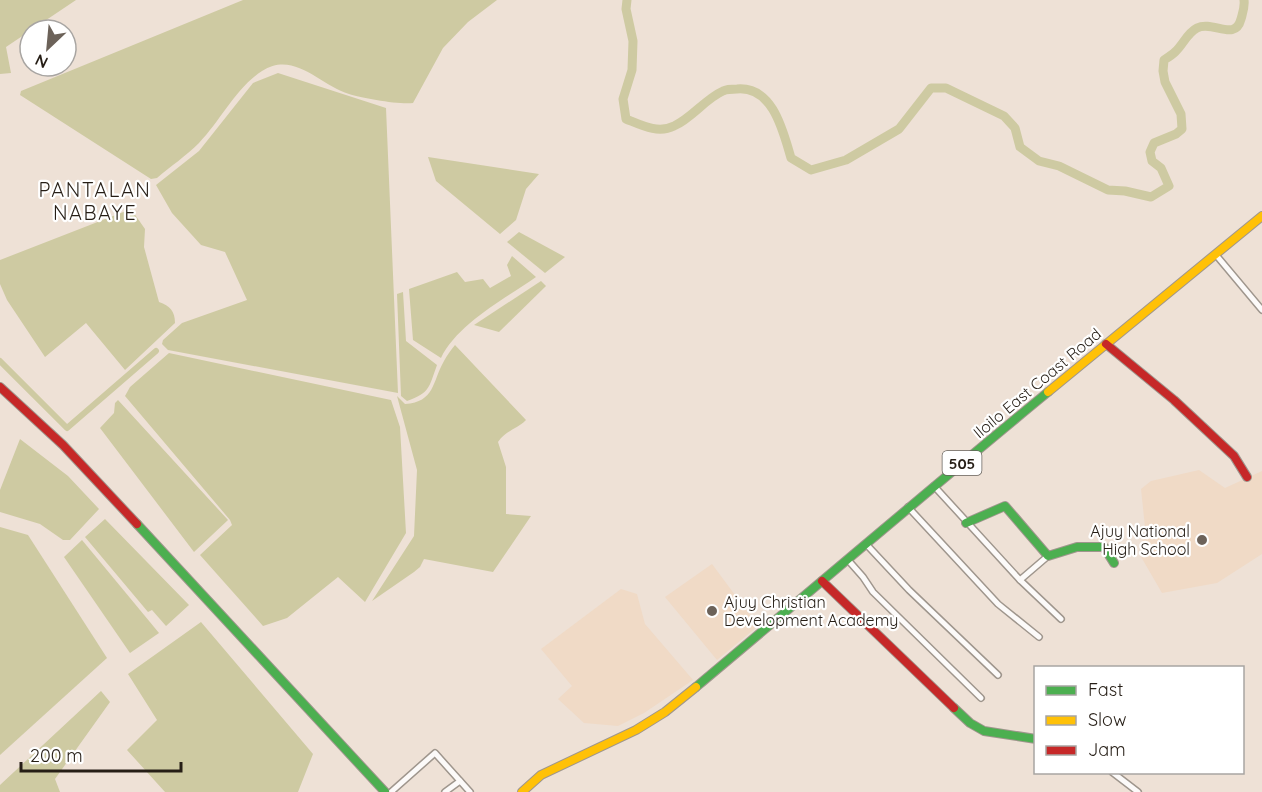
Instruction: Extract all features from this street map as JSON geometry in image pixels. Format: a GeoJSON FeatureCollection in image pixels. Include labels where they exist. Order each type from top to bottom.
{"type":"FeatureCollection","features":[{"type":"Feature","properties":{"kind":"street","name":"Iloilo East Coast Road"},"geometry":{"type":"LineString","coordinates":[[522,792],[541,776],[636,730],[665,712],[848,560],[908,507],[1262,216]]}},
{"type":"Feature","properties":{"kind":"street"},"geometry":{"type":"LineString","coordinates":[[1216,255],[1262,310]]}},
{"type":"Feature","properties":{"kind":"street"},"geometry":{"type":"LineString","coordinates":[[1106,344],[1174,400],[1234,456],[1247,477]]}},
{"type":"Feature","properties":{"kind":"street"},"geometry":{"type":"LineString","coordinates":[[0,387],[63,445],[385,792]]}},
{"type":"Feature","properties":{"kind":"street"},"geometry":{"type":"LineString","coordinates":[[934,486],[1020,580],[1061,619]]}},
{"type":"Feature","properties":{"kind":"street"},"geometry":{"type":"LineString","coordinates":[[966,523],[1005,506],[1048,556]]}},
{"type":"Feature","properties":{"kind":"street"},"geometry":{"type":"LineString","coordinates":[[908,507],[998,604],[1039,637]]}},
{"type":"Feature","properties":{"kind":"street"},"geometry":{"type":"LineString","coordinates":[[866,544],[909,590],[998,675]]}},
{"type":"Feature","properties":{"kind":"street"},"geometry":{"type":"LineString","coordinates":[[1020,580],[1048,556],[1077,547],[1104,547],[1114,563]]}},
{"type":"Feature","properties":{"kind":"street"},"geometry":{"type":"LineString","coordinates":[[848,560],[873,592],[981,698]]}},
{"type":"Feature","properties":{"kind":"street"},"geometry":{"type":"LineString","coordinates":[[822,581],[970,723],[984,731],[1034,739]]}},
{"type":"Feature","properties":{"kind":"street"},"geometry":{"type":"LineString","coordinates":[[391,792],[435,753],[470,792]]}},
{"type":"Feature","properties":{"kind":"street"},"geometry":{"type":"LineString","coordinates":[[1115,774],[1138,792]]}},
{"type":"Feature","properties":{"kind":"street"},"geometry":{"type":"LineString","coordinates":[[445,792],[460,781]]}},
{"type":"Feature","properties":{"kind":"shaded area"},"geometry":{"type":"Polygon","coordinates":[[[0,0],[76,0],[49,18],[18,18],[18,39],[6,47],[11,73],[0,74],[0,0]]]}},
{"type":"Feature","properties":{"kind":"shaded area"},"geometry":{"type":"Polygon","coordinates":[[[243,0],[497,0],[468,22],[443,48],[413,103],[355,96],[338,90],[307,71],[285,64],[274,66],[262,71],[244,86],[199,143],[157,178],[151,179],[20,95],[21,91],[53,78],[78,78],[78,68],[243,0]]]}},
{"type":"Feature","properties":{"kind":"shaded area"},"geometry":{"type":"Polygon","coordinates":[[[278,73],[386,108],[398,393],[168,350],[162,344],[163,340],[182,323],[247,300],[225,252],[201,245],[172,213],[156,185],[199,151],[253,83],[278,73]]]}},
{"type":"Feature","properties":{"kind":"shaded area"},"geometry":{"type":"Polygon","coordinates":[[[428,157],[539,174],[526,189],[516,220],[500,234],[436,181],[428,157]]]}},
{"type":"Feature","properties":{"kind":"shaded area"},"geometry":{"type":"Polygon","coordinates":[[[131,209],[145,229],[144,247],[159,302],[171,310],[175,323],[125,370],[86,323],[45,357],[7,300],[0,284],[0,260],[131,209]]]}},
{"type":"Feature","properties":{"kind":"shaded area"},"geometry":{"type":"Polygon","coordinates":[[[519,232],[565,257],[545,273],[507,242],[519,232]]]}},
{"type":"Feature","properties":{"kind":"shaded area"},"geometry":{"type":"Polygon","coordinates":[[[512,256],[536,277],[470,323],[448,346],[441,358],[413,340],[409,289],[457,272],[465,282],[483,279],[490,288],[511,276],[507,265],[512,256]]]}},
{"type":"Feature","properties":{"kind":"shaded area"},"geometry":{"type":"Polygon","coordinates":[[[541,281],[546,286],[499,332],[474,325],[541,281]]]}},
{"type":"Feature","properties":{"kind":"shaded area"},"geometry":{"type":"Polygon","coordinates":[[[403,292],[406,341],[437,365],[428,388],[407,401],[401,396],[397,294],[403,292]]]}},
{"type":"Feature","properties":{"kind":"shaded area"},"geometry":{"type":"Polygon","coordinates":[[[455,345],[526,420],[498,442],[506,467],[506,514],[531,516],[493,572],[424,559],[414,572],[372,601],[414,536],[417,470],[397,396],[405,404],[415,402],[427,395],[445,359],[455,345]]]}},
{"type":"Feature","properties":{"kind":"shaded area"},"geometry":{"type":"Polygon","coordinates":[[[169,353],[391,400],[400,427],[406,533],[365,602],[338,577],[287,618],[263,626],[200,555],[232,525],[230,520],[125,396],[130,387],[169,353]]]}},
{"type":"Feature","properties":{"kind":"shaded area"},"geometry":{"type":"Polygon","coordinates":[[[118,400],[228,520],[194,552],[100,428],[114,413],[115,403],[118,400]]]}},
{"type":"Feature","properties":{"kind":"shaded area"},"geometry":{"type":"Polygon","coordinates":[[[20,439],[68,476],[99,509],[70,540],[63,540],[40,524],[0,512],[0,490],[20,439]]]}},
{"type":"Feature","properties":{"kind":"shaded area","name":"Ajuy National High School"},"geometry":{"type":"Polygon","coordinates":[[[1199,470],[1225,488],[1262,471],[1262,554],[1217,583],[1162,593],[1140,555],[1145,527],[1141,489],[1151,481],[1199,470]]]}},
{"type":"Feature","properties":{"kind":"shaded area"},"geometry":{"type":"Polygon","coordinates":[[[105,519],[189,605],[166,626],[152,610],[148,612],[85,537],[105,519]]]}},
{"type":"Feature","properties":{"kind":"shaded area"},"geometry":{"type":"Polygon","coordinates":[[[0,527],[28,535],[107,658],[0,755],[0,527]]]}},
{"type":"Feature","properties":{"kind":"shaded area"},"geometry":{"type":"Polygon","coordinates":[[[82,540],[159,633],[130,653],[64,557],[82,540]]]}},
{"type":"Feature","properties":{"kind":"shaded area","name":"Ajuy Christian Development Academy"},"geometry":{"type":"Polygon","coordinates":[[[712,564],[758,626],[717,660],[665,597],[712,564]]]}},
{"type":"Feature","properties":{"kind":"shaded area"},"geometry":{"type":"Polygon","coordinates":[[[621,589],[637,594],[645,624],[693,680],[644,713],[618,726],[584,723],[558,699],[572,686],[541,649],[621,589]]]}},
{"type":"Feature","properties":{"kind":"shaded area"},"geometry":{"type":"Polygon","coordinates":[[[201,622],[313,754],[298,792],[165,792],[127,750],[157,720],[128,674],[201,622]]]}},
{"type":"Feature","properties":{"kind":"shaded area"},"geometry":{"type":"Polygon","coordinates":[[[101,691],[110,702],[55,779],[60,792],[0,792],[0,785],[101,691]]]}},
{"type":"Feature","properties":{"kind":"waterway"},"geometry":{"type":"LineString","coordinates":[[627,0],[626,9],[633,41],[632,70],[623,99],[626,119],[638,124],[656,129],[668,128],[681,123],[723,91],[728,89],[749,90],[768,102],[780,124],[791,158],[811,170],[846,160],[899,129],[931,88],[946,88],[1004,116],[1015,128],[1020,147],[1039,161],[1059,166],[1108,190],[1151,197],[1169,186],[1161,168],[1152,161],[1150,152],[1154,143],[1182,129],[1181,114],[1165,82],[1164,60],[1175,52],[1197,28],[1210,26],[1234,29],[1241,19],[1244,0]]}},
{"type":"Feature","properties":{"kind":"waterway"},"geometry":{"type":"LineString","coordinates":[[0,361],[67,428],[156,351]]}},
{"type":"Feature","properties":{"kind":"traffic: fast"},"geometry":{"type":"LineString","coordinates":[[696,687],[1048,392]]}},
{"type":"Feature","properties":{"kind":"traffic: fast"},"geometry":{"type":"LineString","coordinates":[[966,523],[1005,506],[1048,556],[1077,547],[1104,547],[1114,563]]}},
{"type":"Feature","properties":{"kind":"traffic: fast"},"geometry":{"type":"LineString","coordinates":[[137,524],[385,792]]}},
{"type":"Feature","properties":{"kind":"traffic: fast"},"geometry":{"type":"LineString","coordinates":[[954,708],[970,723],[984,731],[1034,739]]}},
{"type":"Feature","properties":{"kind":"traffic: slow"},"geometry":{"type":"LineString","coordinates":[[1048,392],[1262,216]]}},
{"type":"Feature","properties":{"kind":"traffic: slow"},"geometry":{"type":"LineString","coordinates":[[522,792],[541,775],[636,730],[665,712],[696,687]]}},
{"type":"Feature","properties":{"kind":"traffic: jam"},"geometry":{"type":"LineString","coordinates":[[1106,344],[1174,400],[1234,456],[1247,477]]}},
{"type":"Feature","properties":{"kind":"traffic: jam"},"geometry":{"type":"LineString","coordinates":[[0,387],[63,445],[137,524]]}},
{"type":"Feature","properties":{"kind":"traffic: jam"},"geometry":{"type":"LineString","coordinates":[[822,581],[954,708]]}},
{"type":"Feature","properties":{"kind":"place","name":"Ajuy National High School"},"geometry":{"type":"Point","coordinates":[1202,540]}},
{"type":"Feature","properties":{"kind":"place","name":"Ajuy Christian Development Academy"},"geometry":{"type":"Point","coordinates":[712,611]}},
{"type":"Feature","properties":{"kind":"district","name":"PANTALAN NABAYE"},"geometry":{"type":"Point","coordinates":[95,200]}}]}
